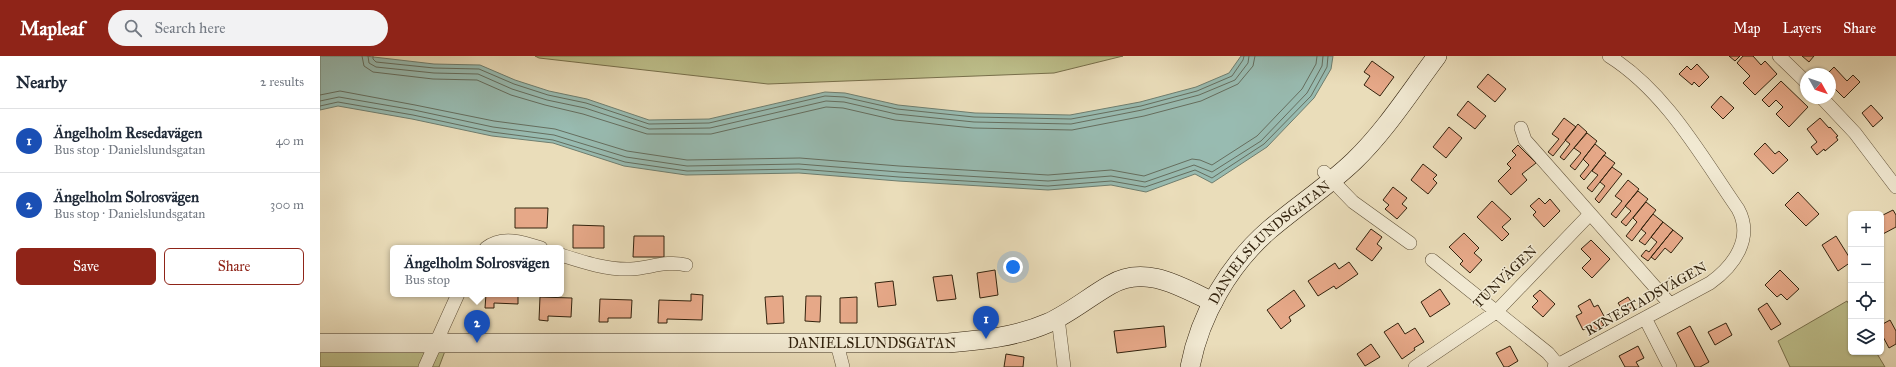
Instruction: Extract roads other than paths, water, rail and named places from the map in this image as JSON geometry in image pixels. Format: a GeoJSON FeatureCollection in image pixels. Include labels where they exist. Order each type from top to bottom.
{"type":"FeatureCollection","features":[{"type":"Feature","properties":{"kind":"street","name":"DANIELSLUNDSGATAN"},"geometry":{"type":"LineString","coordinates":[[320,343],[948,343],[982,340],[1034,329],[1058,318],[1112,284],[1130,278],[1143,276],[1155,277],[1169,281],[1212,302],[1238,264],[1268,231],[1328,177],[1377,138],[1437,56]]}},
{"type":"Feature","properties":{"kind":"street","name":"RYNESTADSVÄGEN"},"geometry":{"type":"LineString","coordinates":[[1556,366],[1710,283],[1727,269],[1736,256],[1742,243],[1744,227],[1743,220],[1738,209],[1672,113],[1640,79],[1609,56]]}},
{"type":"Feature","properties":{"kind":"street"},"geometry":{"type":"LineString","coordinates":[[1779,56],[1800,76]]}},
{"type":"Feature","properties":{"kind":"street"},"geometry":{"type":"LineString","coordinates":[[1828,104],[1855,133],[1896,187]]}},
{"type":"Feature","properties":{"kind":"street"},"geometry":{"type":"LineString","coordinates":[[1521,128],[1525,140],[1670,304]]}},
{"type":"Feature","properties":{"kind":"street"},"geometry":{"type":"LineString","coordinates":[[1328,177],[1353,202],[1410,243]]}},
{"type":"Feature","properties":{"kind":"street","name":"TUNVÄGEN"},"geometry":{"type":"LineString","coordinates":[[1414,367],[1496,312],[1590,214]]}},
{"type":"Feature","properties":{"kind":"street"},"geometry":{"type":"LineString","coordinates":[[491,245],[496,242],[504,241],[514,241],[529,245]]}},
{"type":"Feature","properties":{"kind":"street"},"geometry":{"type":"LineString","coordinates":[[564,256],[588,264],[616,268],[645,268],[672,263],[686,265]]}},
{"type":"Feature","properties":{"kind":"street"},"geometry":{"type":"LineString","coordinates":[[1432,260],[1548,353],[1556,366]]}},
{"type":"Feature","properties":{"kind":"street"},"geometry":{"type":"LineString","coordinates":[[425,367],[457,297]]}},
{"type":"Feature","properties":{"kind":"street"},"geometry":{"type":"LineString","coordinates":[[1190,367],[1199,331],[1212,302]]}},
{"type":"Feature","properties":{"kind":"street"},"geometry":{"type":"LineString","coordinates":[[1058,318],[1064,367]]}},
{"type":"Feature","properties":{"kind":"street"},"geometry":{"type":"LineString","coordinates":[[1645,318],[1670,367]]}},
{"type":"Feature","properties":{"kind":"street"},"geometry":{"type":"LineString","coordinates":[[838,344],[843,367]]}},
{"type":"Feature","properties":{"kind":"water"},"geometry":{"type":"Polygon","coordinates":[[[320,56],[365,56],[434,64],[480,65],[515,80],[549,91],[587,99],[649,120],[709,119],[825,92],[845,93],[898,105],[975,113],[1070,115],[1140,102],[1196,87],[1229,73],[1241,56],[1333,56],[1331,69],[1314,98],[1267,147],[1212,183],[1195,174],[1146,192],[1111,185],[1048,190],[898,181],[799,173],[686,175],[624,166],[553,143],[492,136],[412,119],[338,106],[320,110],[320,56]]]}},
{"type":"Feature","properties":{"kind":"place","name":"Ängelholm Resedavägen"},"geometry":{"type":"Point","coordinates":[986,339]}},
{"type":"Feature","properties":{"kind":"place","name":"Ängelholm Solrosvägen"},"geometry":{"type":"Point","coordinates":[477,343]}}]}
